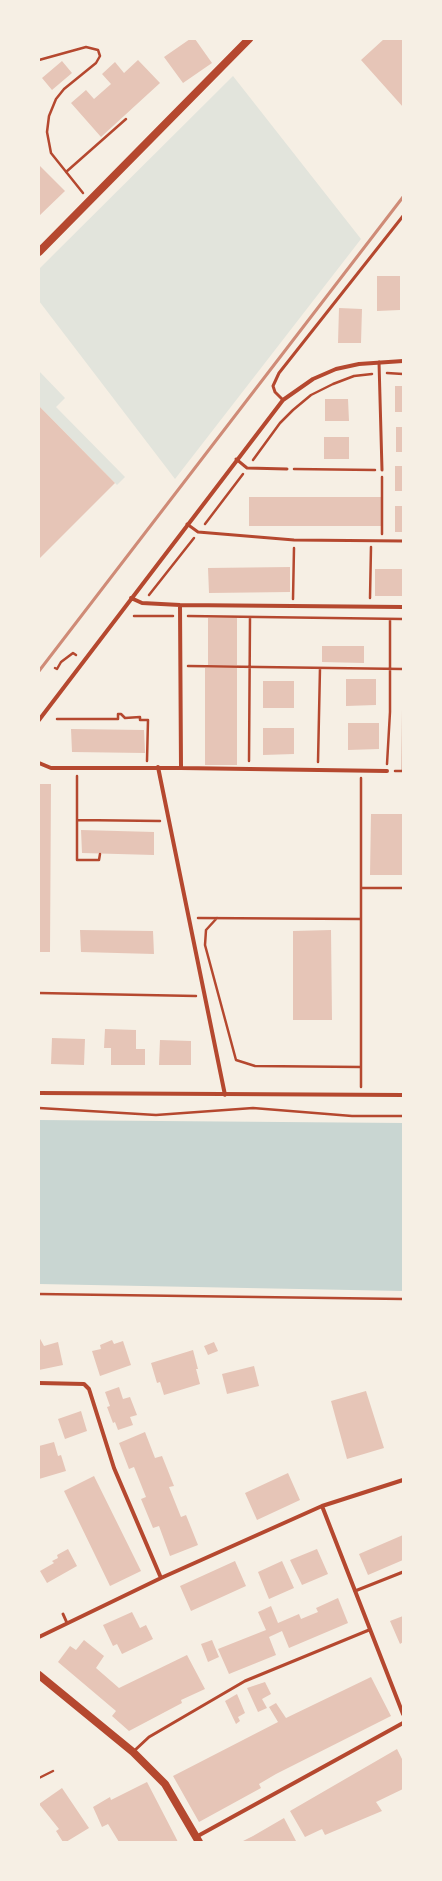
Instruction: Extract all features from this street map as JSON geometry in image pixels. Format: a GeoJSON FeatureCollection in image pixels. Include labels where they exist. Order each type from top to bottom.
{"type":"FeatureCollection","features":[{"type":"Feature","properties":{"kind":"main road"},"geometry":{"type":"LineString","coordinates":[[39,252],[249,39]]}},
{"type":"Feature","properties":{"kind":"main road"},"geometry":{"type":"LineString","coordinates":[[39,1675],[133,1752],[165,1784],[198,1839]]}},
{"type":"Feature","properties":{"kind":"street"},"geometry":{"type":"LineString","coordinates":[[39,720],[236,459],[283,400],[313,378],[336,369],[379,362],[403,361]]}},
{"type":"Feature","properties":{"kind":"street"},"geometry":{"type":"LineString","coordinates":[[131,598],[142,603],[180,605],[403,606]]}},
{"type":"Feature","properties":{"kind":"street"},"geometry":{"type":"LineString","coordinates":[[180,605],[181,768]]}},
{"type":"Feature","properties":{"kind":"street"},"geometry":{"type":"LineString","coordinates":[[39,763],[51,768],[147,767],[249,770],[387,771]]}},
{"type":"Feature","properties":{"kind":"street"},"geometry":{"type":"LineString","coordinates":[[158,768],[190,918],[225,1095]]}},
{"type":"Feature","properties":{"kind":"street"},"geometry":{"type":"LineString","coordinates":[[39,1093],[403,1095]]}},
{"type":"Feature","properties":{"kind":"street"},"geometry":{"type":"LineString","coordinates":[[39,1383],[84,1384],[89,1389],[114,1468],[161,1578]]}},
{"type":"Feature","properties":{"kind":"street"},"geometry":{"type":"LineString","coordinates":[[39,1636],[161,1578],[322,1506],[403,1480]]}},
{"type":"Feature","properties":{"kind":"street"},"geometry":{"type":"LineString","coordinates":[[322,1506],[369,1630],[403,1714]]}},
{"type":"Feature","properties":{"kind":"street"},"geometry":{"type":"LineString","coordinates":[[198,1839],[403,1723]]}},
{"type":"Feature","properties":{"kind":"lane"},"geometry":{"type":"LineString","coordinates":[[283,400],[275,392],[274,386],[279,373],[403,216]]}},
{"type":"Feature","properties":{"kind":"lane"},"geometry":{"type":"LineString","coordinates":[[379,362],[382,470]]}},
{"type":"Feature","properties":{"kind":"lane"},"geometry":{"type":"LineString","coordinates":[[236,459],[247,468],[287,469]]}},
{"type":"Feature","properties":{"kind":"lane"},"geometry":{"type":"LineString","coordinates":[[187,524],[198,532],[294,540],[403,541]]}},
{"type":"Feature","properties":{"kind":"lane"},"geometry":{"type":"LineString","coordinates":[[355,1591],[403,1572]]}},
{"type":"Feature","properties":{"kind":"lane"},"geometry":{"type":"LineString","coordinates":[[63,1614],[68,1623]]}},
{"type":"Feature","properties":{"kind":"lane"},"geometry":{"type":"LineString","coordinates":[[133,1752],[150,1737],[246,1681],[369,1630]]}},
{"type":"Feature","properties":{"kind":"path"},"geometry":{"type":"LineString","coordinates":[[39,60],[86,47],[98,50],[100,56],[96,63],[56,99],[50,116],[47,132],[51,153],[90,201]]}},
{"type":"Feature","properties":{"kind":"path"},"geometry":{"type":"LineString","coordinates":[[66,172],[126,119]]}},
{"type":"Feature","properties":{"kind":"path"},"geometry":{"type":"LineString","coordinates":[[287,469],[382,470],[382,540]]}},
{"type":"Feature","properties":{"kind":"path"},"geometry":{"type":"LineString","coordinates":[[293,618],[294,540]]}},
{"type":"Feature","properties":{"kind":"path"},"geometry":{"type":"LineString","coordinates":[[371,541],[371,618]]}},
{"type":"Feature","properties":{"kind":"path"},"geometry":{"type":"LineString","coordinates":[[134,616],[403,619]]}},
{"type":"Feature","properties":{"kind":"path"},"geometry":{"type":"LineString","coordinates":[[249,770],[250,617]]}},
{"type":"Feature","properties":{"kind":"path"},"geometry":{"type":"LineString","coordinates":[[387,771],[390,619]]}},
{"type":"Feature","properties":{"kind":"path"},"geometry":{"type":"LineString","coordinates":[[55,668],[56,669],[61,662],[72,654],[76,655]]}},
{"type":"Feature","properties":{"kind":"path"},"geometry":{"type":"LineString","coordinates":[[181,666],[403,669]]}},
{"type":"Feature","properties":{"kind":"path"},"geometry":{"type":"LineString","coordinates":[[317,771],[320,668]]}},
{"type":"Feature","properties":{"kind":"path"},"geometry":{"type":"LineString","coordinates":[[57,719],[118,719],[118,714],[121,714],[125,718],[140,717],[140,720],[148,720],[147,767]]}},
{"type":"Feature","properties":{"kind":"path"},"geometry":{"type":"LineString","coordinates":[[361,771],[362,1095]]}},
{"type":"Feature","properties":{"kind":"path"},"geometry":{"type":"LineString","coordinates":[[77,773],[77,860],[99,860],[100,854]]}},
{"type":"Feature","properties":{"kind":"path"},"geometry":{"type":"LineString","coordinates":[[77,820],[169,821]]}},
{"type":"Feature","properties":{"kind":"path"},"geometry":{"type":"LineString","coordinates":[[361,888],[403,888]]}},
{"type":"Feature","properties":{"kind":"path"},"geometry":{"type":"LineString","coordinates":[[190,918],[361,919]]}},
{"type":"Feature","properties":{"kind":"path"},"geometry":{"type":"LineString","coordinates":[[218,918],[206,930],[205,945],[236,1060],[255,1066],[361,1067]]}},
{"type":"Feature","properties":{"kind":"path"},"geometry":{"type":"LineString","coordinates":[[39,993],[205,996]]}},
{"type":"Feature","properties":{"kind":"path"},"geometry":{"type":"LineString","coordinates":[[39,1108],[156,1115],[253,1108],[352,1116],[403,1116]]}},
{"type":"Feature","properties":{"kind":"path"},"geometry":{"type":"LineString","coordinates":[[39,1294],[403,1300]]}},
{"type":"Feature","properties":{"kind":"path"},"geometry":{"type":"LineString","coordinates":[[39,1778],[53,1772]]}},
{"type":"Feature","properties":{"kind":"shaded area"},"geometry":{"type":"Polygon","coordinates":[[[233,76],[361,239],[175,479],[39,301],[39,269],[233,76]]]}},
{"type":"Feature","properties":{"kind":"shaded area"},"geometry":{"type":"Polygon","coordinates":[[[39,371],[65,398],[56,407],[125,477],[117,485],[39,406],[39,371]]]}},
{"type":"Feature","properties":{"kind":"shaded area"},"geometry":{"type":"Polygon","coordinates":[[[39,1120],[403,1123],[403,1291],[39,1284],[39,1120]]]}},
{"type":"Feature","properties":{"kind":"building"},"geometry":{"type":"Polygon","coordinates":[[[190,39],[195,39],[212,63],[183,83],[164,57],[190,39]]]}},
{"type":"Feature","properties":{"kind":"building"},"geometry":{"type":"Polygon","coordinates":[[[384,39],[403,39],[403,107],[361,60],[384,39]]]}},
{"type":"Feature","properties":{"kind":"building"},"geometry":{"type":"Polygon","coordinates":[[[138,60],[160,83],[101,137],[71,103],[86,90],[94,99],[111,84],[102,74],[115,62],[124,73],[138,60]]]}},
{"type":"Feature","properties":{"kind":"building"},"geometry":{"type":"Polygon","coordinates":[[[62,61],[72,73],[52,90],[42,78],[62,61]]]}},
{"type":"Feature","properties":{"kind":"building"},"geometry":{"type":"Polygon","coordinates":[[[39,165],[65,191],[39,216],[39,165]]]}},
{"type":"Feature","properties":{"kind":"building"},"geometry":{"type":"Polygon","coordinates":[[[377,276],[400,276],[400,310],[377,311],[377,276]]]}},
{"type":"Feature","properties":{"kind":"building"},"geometry":{"type":"Polygon","coordinates":[[[339,308],[362,309],[361,343],[338,343],[339,308]]]}},
{"type":"Feature","properties":{"kind":"building"},"geometry":{"type":"Polygon","coordinates":[[[395,386],[403,386],[403,412],[395,412],[395,386]]]}},
{"type":"Feature","properties":{"kind":"building"},"geometry":{"type":"Polygon","coordinates":[[[325,399],[348,399],[349,421],[325,421],[325,399]]]}},
{"type":"Feature","properties":{"kind":"building"},"geometry":{"type":"Polygon","coordinates":[[[39,406],[115,483],[39,559],[39,406]]]}},
{"type":"Feature","properties":{"kind":"building"},"geometry":{"type":"Polygon","coordinates":[[[396,427],[403,427],[403,452],[396,452],[396,427]]]}},
{"type":"Feature","properties":{"kind":"building"},"geometry":{"type":"Polygon","coordinates":[[[324,437],[349,437],[349,459],[324,459],[324,437]]]}},
{"type":"Feature","properties":{"kind":"building"},"geometry":{"type":"Polygon","coordinates":[[[395,466],[403,466],[403,491],[395,491],[395,466]]]}},
{"type":"Feature","properties":{"kind":"building"},"geometry":{"type":"Polygon","coordinates":[[[249,497],[381,497],[381,526],[249,526],[249,497]]]}},
{"type":"Feature","properties":{"kind":"building"},"geometry":{"type":"Polygon","coordinates":[[[395,506],[403,506],[403,532],[395,532],[395,506]]]}},
{"type":"Feature","properties":{"kind":"building"},"geometry":{"type":"Polygon","coordinates":[[[290,567],[290,592],[209,593],[208,568],[290,567]]]}},
{"type":"Feature","properties":{"kind":"building"},"geometry":{"type":"Polygon","coordinates":[[[375,569],[403,569],[403,596],[375,596],[375,569]]]}},
{"type":"Feature","properties":{"kind":"building"},"geometry":{"type":"Polygon","coordinates":[[[208,618],[237,618],[237,665],[208,665],[208,618]]]}},
{"type":"Feature","properties":{"kind":"building"},"geometry":{"type":"Polygon","coordinates":[[[322,646],[364,646],[364,663],[322,662],[322,646]]]}},
{"type":"Feature","properties":{"kind":"building"},"geometry":{"type":"Polygon","coordinates":[[[205,668],[237,668],[237,765],[205,765],[205,668]]]}},
{"type":"Feature","properties":{"kind":"building"},"geometry":{"type":"Polygon","coordinates":[[[346,679],[376,679],[376,705],[346,706],[346,679]]]}},
{"type":"Feature","properties":{"kind":"building"},"geometry":{"type":"Polygon","coordinates":[[[263,681],[294,681],[294,708],[263,708],[263,681]]]}},
{"type":"Feature","properties":{"kind":"building"},"geometry":{"type":"Polygon","coordinates":[[[402,709],[403,770],[401,770],[402,709]]]}},
{"type":"Feature","properties":{"kind":"building"},"geometry":{"type":"Polygon","coordinates":[[[348,723],[379,723],[379,749],[348,750],[348,723]]]}},
{"type":"Feature","properties":{"kind":"building"},"geometry":{"type":"Polygon","coordinates":[[[263,728],[294,728],[294,754],[263,755],[263,728]]]}},
{"type":"Feature","properties":{"kind":"building"},"geometry":{"type":"Polygon","coordinates":[[[71,729],[144,730],[145,753],[72,752],[71,729]]]}},
{"type":"Feature","properties":{"kind":"building"},"geometry":{"type":"Polygon","coordinates":[[[39,784],[51,784],[50,952],[39,952],[39,784]]]}},
{"type":"Feature","properties":{"kind":"building"},"geometry":{"type":"Polygon","coordinates":[[[371,814],[403,814],[403,875],[370,875],[371,814]]]}},
{"type":"Feature","properties":{"kind":"building"},"geometry":{"type":"Polygon","coordinates":[[[81,830],[154,832],[154,855],[82,853],[81,830]]]}},
{"type":"Feature","properties":{"kind":"building"},"geometry":{"type":"Polygon","coordinates":[[[80,930],[153,931],[154,954],[81,952],[80,930]]]}},
{"type":"Feature","properties":{"kind":"building"},"geometry":{"type":"Polygon","coordinates":[[[331,930],[332,1020],[293,1020],[293,931],[331,930]]]}},
{"type":"Feature","properties":{"kind":"building"},"geometry":{"type":"Polygon","coordinates":[[[105,1029],[136,1030],[136,1049],[145,1049],[145,1065],[111,1065],[111,1048],[104,1048],[105,1029]]]}},
{"type":"Feature","properties":{"kind":"building"},"geometry":{"type":"Polygon","coordinates":[[[52,1038],[85,1039],[84,1065],[51,1064],[52,1038]]]}},
{"type":"Feature","properties":{"kind":"building"},"geometry":{"type":"Polygon","coordinates":[[[160,1040],[191,1041],[191,1065],[159,1065],[160,1040]]]}},
{"type":"Feature","properties":{"kind":"building"},"geometry":{"type":"Polygon","coordinates":[[[39,1337],[44,1346],[58,1342],[63,1365],[39,1370],[39,1337]]]}},
{"type":"Feature","properties":{"kind":"building"},"geometry":{"type":"Polygon","coordinates":[[[112,1340],[114,1344],[123,1341],[131,1365],[100,1376],[92,1351],[101,1349],[100,1345],[112,1340]]]}},
{"type":"Feature","properties":{"kind":"building"},"geometry":{"type":"Polygon","coordinates":[[[214,1342],[218,1351],[208,1355],[204,1346],[214,1342]]]}},
{"type":"Feature","properties":{"kind":"building"},"geometry":{"type":"Polygon","coordinates":[[[193,1350],[200,1384],[164,1395],[160,1382],[157,1383],[151,1363],[193,1350]]]}},
{"type":"Feature","properties":{"kind":"building"},"geometry":{"type":"Polygon","coordinates":[[[254,1366],[259,1386],[227,1394],[222,1374],[254,1366]]]}},
{"type":"Feature","properties":{"kind":"building"},"geometry":{"type":"Polygon","coordinates":[[[119,1387],[123,1399],[130,1397],[137,1415],[130,1417],[133,1425],[118,1430],[115,1422],[113,1423],[107,1407],[110,1406],[105,1392],[119,1387]]]}},
{"type":"Feature","properties":{"kind":"building"},"geometry":{"type":"Polygon","coordinates":[[[366,1391],[384,1448],[347,1459],[331,1401],[366,1391]]]}},
{"type":"Feature","properties":{"kind":"building"},"geometry":{"type":"Polygon","coordinates":[[[81,1411],[87,1431],[65,1439],[58,1419],[81,1411]]]}},
{"type":"Feature","properties":{"kind":"building"},"geometry":{"type":"Polygon","coordinates":[[[145,1432],[155,1458],[162,1456],[174,1486],[169,1487],[181,1517],[186,1515],[198,1545],[170,1556],[159,1526],[153,1528],[141,1499],[146,1497],[134,1467],[129,1469],[119,1443],[145,1432]]]}},
{"type":"Feature","properties":{"kind":"building"},"geometry":{"type":"Polygon","coordinates":[[[54,1442],[58,1456],[61,1455],[66,1471],[39,1479],[39,1446],[54,1442]]]}},
{"type":"Feature","properties":{"kind":"building"},"geometry":{"type":"Polygon","coordinates":[[[288,1473],[300,1500],[257,1520],[245,1493],[288,1473]]]}},
{"type":"Feature","properties":{"kind":"building"},"geometry":{"type":"Polygon","coordinates":[[[94,1476],[141,1571],[110,1586],[64,1491],[94,1476]]]}},
{"type":"Feature","properties":{"kind":"building"},"geometry":{"type":"Polygon","coordinates":[[[403,1535],[403,1560],[368,1575],[359,1554],[403,1535]]]}},
{"type":"Feature","properties":{"kind":"building"},"geometry":{"type":"Polygon","coordinates":[[[68,1549],[77,1566],[47,1583],[40,1571],[54,1563],[52,1561],[58,1558],[57,1555],[68,1549]]]}},
{"type":"Feature","properties":{"kind":"building"},"geometry":{"type":"Polygon","coordinates":[[[317,1549],[328,1574],[302,1585],[290,1560],[317,1549]]]}},
{"type":"Feature","properties":{"kind":"building"},"geometry":{"type":"Polygon","coordinates":[[[235,1561],[246,1586],[191,1611],[180,1586],[235,1561]]]}},
{"type":"Feature","properties":{"kind":"building"},"geometry":{"type":"Polygon","coordinates":[[[282,1561],[294,1588],[269,1599],[258,1572],[282,1561]]]}},
{"type":"Feature","properties":{"kind":"building"},"geometry":{"type":"Polygon","coordinates":[[[338,1598],[348,1623],[289,1648],[282,1631],[269,1637],[276,1655],[229,1674],[218,1649],[266,1630],[258,1612],[271,1606],[278,1623],[299,1614],[301,1619],[318,1612],[316,1608],[338,1598]]]}},
{"type":"Feature","properties":{"kind":"building"},"geometry":{"type":"Polygon","coordinates":[[[132,1612],[140,1628],[146,1625],[153,1639],[122,1654],[117,1644],[113,1646],[103,1625],[132,1612]]]}},
{"type":"Feature","properties":{"kind":"building"},"geometry":{"type":"Polygon","coordinates":[[[403,1616],[403,1642],[400,1644],[390,1621],[403,1616]]]}},
{"type":"Feature","properties":{"kind":"building"},"geometry":{"type":"Polygon","coordinates":[[[84,1640],[104,1656],[96,1668],[119,1688],[187,1655],[205,1689],[181,1700],[182,1703],[129,1731],[112,1716],[116,1711],[58,1662],[70,1646],[76,1650],[84,1640]]]}},
{"type":"Feature","properties":{"kind":"building"},"geometry":{"type":"Polygon","coordinates":[[[212,1640],[219,1657],[208,1662],[201,1644],[212,1640]]]}},
{"type":"Feature","properties":{"kind":"building"},"geometry":{"type":"Polygon","coordinates":[[[371,1677],[391,1716],[276,1774],[259,1784],[261,1788],[199,1822],[173,1776],[278,1722],[269,1707],[276,1703],[286,1718],[371,1677]]]}},
{"type":"Feature","properties":{"kind":"building"},"geometry":{"type":"Polygon","coordinates":[[[265,1682],[271,1694],[262,1699],[267,1708],[258,1712],[247,1688],[265,1682]]]}},
{"type":"Feature","properties":{"kind":"building"},"geometry":{"type":"Polygon","coordinates":[[[237,1694],[245,1713],[238,1717],[240,1721],[236,1724],[225,1701],[237,1694]]]}},
{"type":"Feature","properties":{"kind":"building"},"geometry":{"type":"Polygon","coordinates":[[[397,1749],[403,1761],[403,1789],[376,1802],[382,1811],[325,1835],[322,1829],[305,1837],[290,1811],[397,1749]]]}},
{"type":"Feature","properties":{"kind":"building"},"geometry":{"type":"Polygon","coordinates":[[[147,1782],[178,1842],[119,1842],[108,1824],[102,1827],[93,1807],[110,1797],[111,1800],[147,1782]]]}},
{"type":"Feature","properties":{"kind":"building"},"geometry":{"type":"Polygon","coordinates":[[[62,1788],[89,1828],[66,1842],[63,1842],[56,1831],[59,1829],[39,1804],[62,1788]]]}},
{"type":"Feature","properties":{"kind":"building"},"geometry":{"type":"Polygon","coordinates":[[[284,1818],[296,1841],[241,1842],[253,1836],[284,1818]]]}},
{"type":"Feature","properties":{"kind":"railway"},"geometry":{"type":"LineString","coordinates":[[39,671],[403,197]]}}]}
